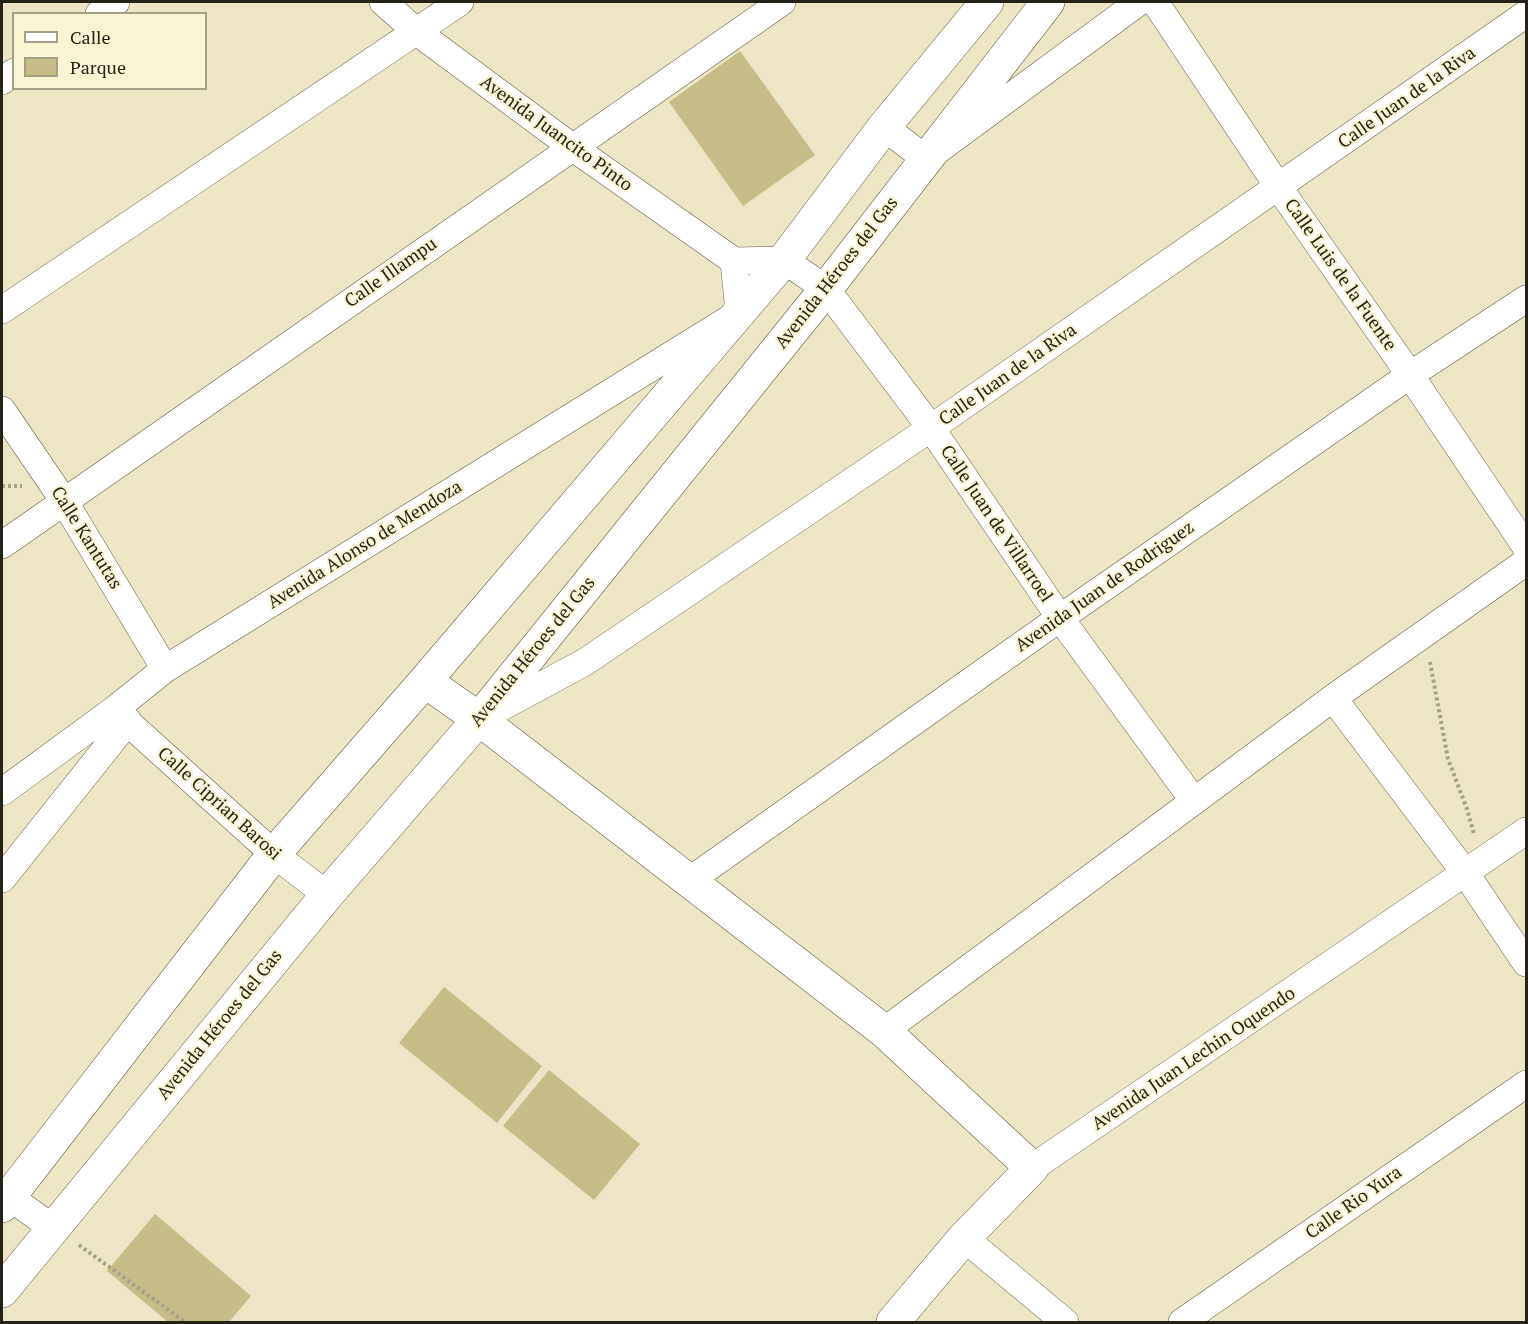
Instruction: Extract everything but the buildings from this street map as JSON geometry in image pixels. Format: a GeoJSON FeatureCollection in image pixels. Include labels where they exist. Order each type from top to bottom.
{"type":"FeatureCollection","features":[{"type":"Feature","properties":{"kind":"street"},"geometry":{"type":"LineString","coordinates":[[102,12],[116,2]]}},
{"type":"Feature","properties":{"kind":"street","name":"Avenida Juancito Pinto"},"geometry":{"type":"LineString","coordinates":[[383,2],[417,32],[572,147],[734,261]]}},
{"type":"Feature","properties":{"kind":"street"},"geometry":{"type":"LineString","coordinates":[[2,310],[460,2]]}},
{"type":"Feature","properties":{"kind":"street","name":"Calle Illampu"},"geometry":{"type":"LineString","coordinates":[[2,545],[782,2]]}},
{"type":"Feature","properties":{"kind":"street"},"geometry":{"type":"LineString","coordinates":[[53,1228],[4,1199],[274,854],[425,681],[784,260],[884,128],[987,2]]}},
{"type":"Feature","properties":{"kind":"street","name":"Avenida Héroes del Gas"},"geometry":{"type":"LineString","coordinates":[[2,1291],[327,896],[478,719],[826,290],[1048,2]]}},
{"type":"Feature","properties":{"kind":"street"},"geometry":{"type":"LineString","coordinates":[[884,128],[926,159],[1139,2]]}},
{"type":"Feature","properties":{"kind":"street","name":"Calle Luis de la Fuente"},"geometry":{"type":"LineString","coordinates":[[1155,2],[1279,188],[1527,547]]}},
{"type":"Feature","properties":{"kind":"street","name":"Calle Juan de la Riva"},"geometry":{"type":"LineString","coordinates":[[478,719],[585,662],[1279,188],[1527,14]]}},
{"type":"Feature","properties":{"kind":"street"},"geometry":{"type":"LineString","coordinates":[[739,313],[734,261],[784,260]]}},
{"type":"Feature","properties":{"kind":"street","name":"Calle Juan de Villarroel"},"geometry":{"type":"LineString","coordinates":[[784,260],[826,290],[930,428],[1060,618],[1194,801]]}},
{"type":"Feature","properties":{"kind":"street","name":"Avenida Juan de Rodriguez"},"geometry":{"type":"LineString","coordinates":[[689,882],[1060,618],[1410,375],[1527,299]]}},
{"type":"Feature","properties":{"kind":"street","name":"Avenida Alonso de Mendoza"},"geometry":{"type":"LineString","coordinates":[[2,792],[121,716],[165,669],[739,313]]}},
{"type":"Feature","properties":{"kind":"street","name":"Calle Kantutas"},"geometry":{"type":"LineString","coordinates":[[2,410],[64,501],[165,669]]}},
{"type":"Feature","properties":{"kind":"street"},"geometry":{"type":"LineString","coordinates":[[884,1031],[1333,699],[1527,562]]}},
{"type":"Feature","properties":{"kind":"street"},"geometry":{"type":"LineString","coordinates":[[425,681],[478,719],[884,1031],[1032,1168]]}},
{"type":"Feature","properties":{"kind":"street"},"geometry":{"type":"LineString","coordinates":[[1333,699],[1466,874],[1527,963]]}},
{"type":"Feature","properties":{"kind":"street"},"geometry":{"type":"LineString","coordinates":[[2,879],[121,716]]}},
{"type":"Feature","properties":{"kind":"street","name":"Calle Ciprian Barosi"},"geometry":{"type":"LineString","coordinates":[[121,716],[274,854],[327,896]]}},
{"type":"Feature","properties":{"kind":"street","name":"Avenida Juan Lechin Oquendo"},"geometry":{"type":"LineString","coordinates":[[893,1323],[964,1238],[1032,1168],[1527,831]]}},
{"type":"Feature","properties":{"kind":"street","name":"Calle Rio Yura"},"geometry":{"type":"LineString","coordinates":[[1182,1323],[1527,1084]]}},
{"type":"Feature","properties":{"kind":"street"},"geometry":{"type":"LineString","coordinates":[[964,1238],[1065,1323]]}},
{"type":"Feature","properties":{"kind":"path"},"geometry":{"type":"LineString","coordinates":[[1425,632],[1448,759],[1467,809],[1476,841],[1477,850],[1466,874]]}},
{"type":"Feature","properties":{"kind":"path"},"geometry":{"type":"LineString","coordinates":[[53,1228],[185,1323]]}},
{"type":"Feature","properties":{"kind":"green space"},"geometry":{"type":"Polygon","coordinates":[[[740,51],[815,155],[743,206],[669,102],[740,51]]]}},
{"type":"Feature","properties":{"kind":"green space"},"geometry":{"type":"Polygon","coordinates":[[[444,987],[542,1066],[497,1123],[399,1043],[444,987]]]}},
{"type":"Feature","properties":{"kind":"green space"},"geometry":{"type":"Polygon","coordinates":[[[549,1070],[640,1144],[594,1200],[503,1126],[549,1070]]]}},
{"type":"Feature","properties":{"kind":"green space"},"geometry":{"type":"Polygon","coordinates":[[[155,1214],[251,1296],[229,1322],[168,1322],[107,1271],[155,1214]]]}}]}
